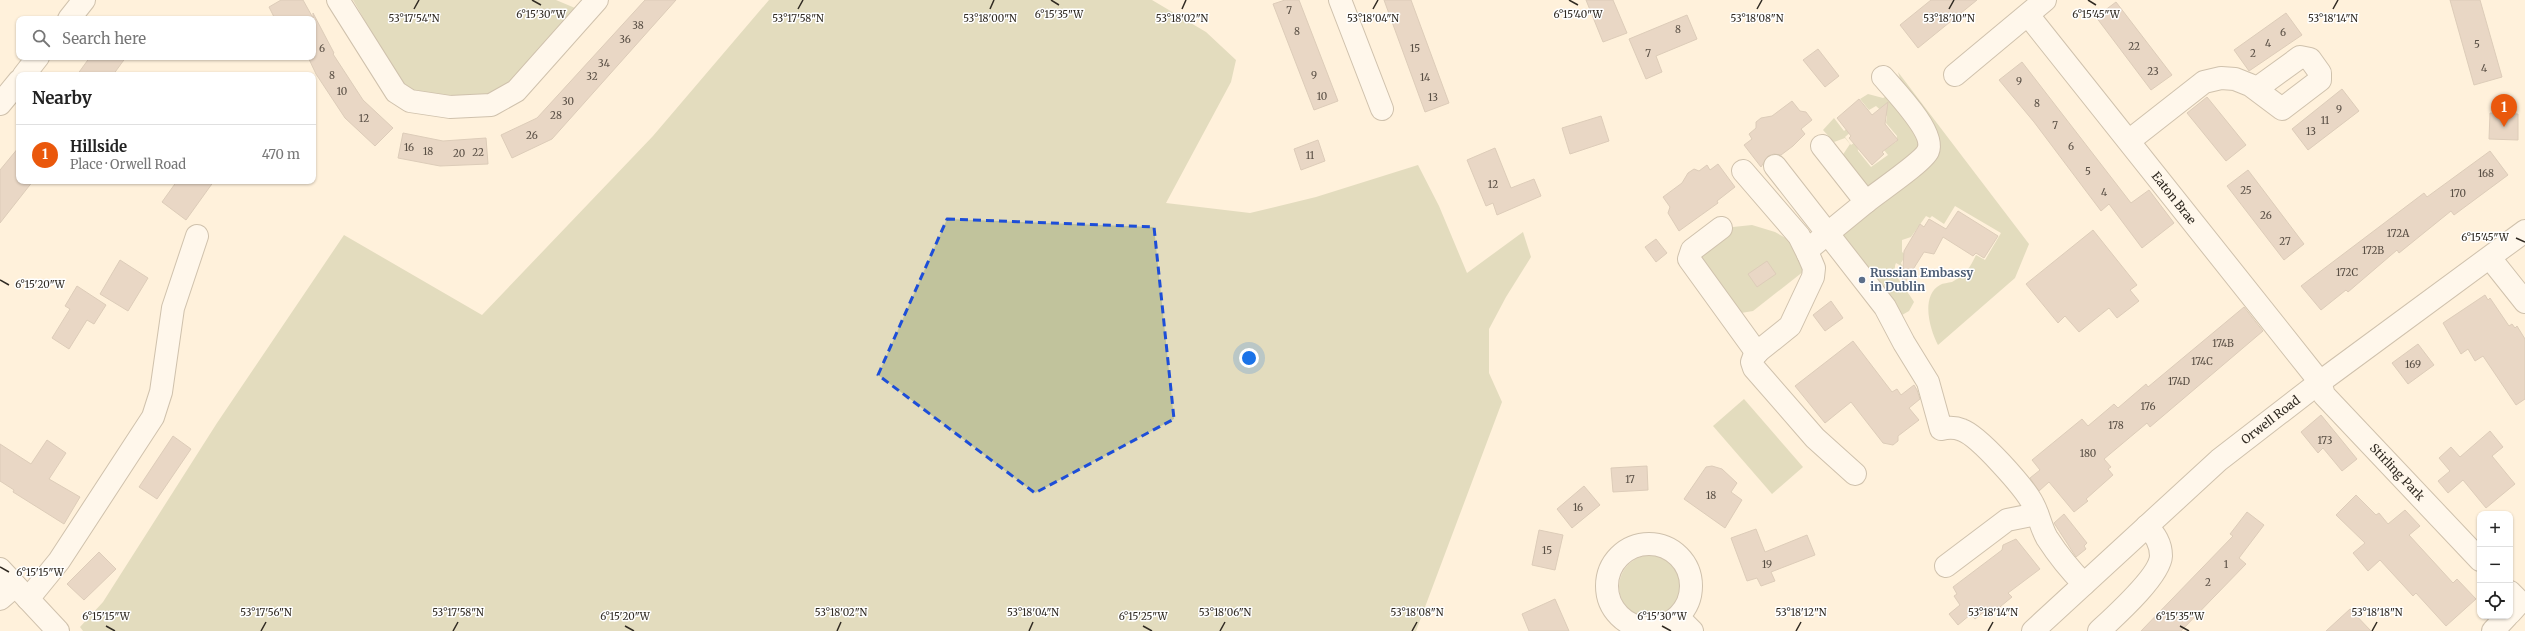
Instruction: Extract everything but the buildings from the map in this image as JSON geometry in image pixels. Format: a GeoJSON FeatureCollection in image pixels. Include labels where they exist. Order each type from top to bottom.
{"type":"FeatureCollection","features":[{"type":"Feature","properties":{"kind":"street"},"geometry":{"type":"LineString","coordinates":[[71,16],[84,0]]}},
{"type":"Feature","properties":{"kind":"street"},"geometry":{"type":"LineString","coordinates":[[338,0],[396,92],[410,101],[450,107],[490,105],[516,91],[590,2]]}},
{"type":"Feature","properties":{"kind":"street"},"geometry":{"type":"LineString","coordinates":[[1340,0],[1382,109]]}},
{"type":"Feature","properties":{"kind":"street"},"geometry":{"type":"LineString","coordinates":[[1955,76],[2045,0]]}},
{"type":"Feature","properties":{"kind":"street","name":"Eaton Brae"},"geometry":{"type":"LineString","coordinates":[[2028,15],[2130,140],[2320,382]]}},
{"type":"Feature","properties":{"kind":"street"},"geometry":{"type":"LineString","coordinates":[[26,72],[36,60]]}},
{"type":"Feature","properties":{"kind":"street"},"geometry":{"type":"LineString","coordinates":[[1808,254],[1811,248],[1828,233],[1924,157],[1929,144],[1927,131],[1883,76]]}},
{"type":"Feature","properties":{"kind":"street"},"geometry":{"type":"LineString","coordinates":[[2130,140],[2204,82],[2221,78],[2235,79],[2256,89]]}},
{"type":"Feature","properties":{"kind":"street"},"geometry":{"type":"LineString","coordinates":[[0,104],[16,85]]}},
{"type":"Feature","properties":{"kind":"street"},"geometry":{"type":"LineString","coordinates":[[1822,146],[1866,202]]}},
{"type":"Feature","properties":{"kind":"street"},"geometry":{"type":"LineString","coordinates":[[1775,166],[1885,307],[1904,343],[1928,382],[1941,429],[1951,427],[1963,430],[1972,436],[2017,481],[2037,514],[2055,551],[2084,584]]}},
{"type":"Feature","properties":{"kind":"street"},"geometry":{"type":"LineString","coordinates":[[1743,171],[1798,236],[1814,268],[1813,277],[1790,326],[1757,353],[1752,362],[1754,368],[1815,438],[1855,474]]}},
{"type":"Feature","properties":{"kind":"street"},"geometry":{"type":"LineString","coordinates":[[1721,228],[1692,250],[1689,260],[1757,353]]}},
{"type":"Feature","properties":{"kind":"street","name":"Orwell Road"},"geometry":{"type":"LineString","coordinates":[[2033,631],[2219,460],[2320,382],[2525,231]]}},
{"type":"Feature","properties":{"kind":"street"},"geometry":{"type":"LineString","coordinates":[[19,597],[37,591],[59,561],[153,417],[161,392],[173,308],[197,236]]}},
{"type":"Feature","properties":{"kind":"street"},"geometry":{"type":"LineString","coordinates":[[2490,258],[2525,302]]}},
{"type":"Feature","properties":{"kind":"street","name":"Stirling Park"},"geometry":{"type":"LineString","coordinates":[[2320,382],[2324,395],[2477,557]]}},
{"type":"Feature","properties":{"kind":"street"},"geometry":{"type":"LineString","coordinates":[[1946,566],[2007,520],[2037,514]]}},
{"type":"Feature","properties":{"kind":"street"},"geometry":{"type":"LineString","coordinates":[[2099,631],[2136,595],[2155,570],[2161,557],[2159,542],[2147,526]]}},
{"type":"Feature","properties":{"kind":"street"},"geometry":{"type":"LineString","coordinates":[[0,569],[19,597],[58,631]]}},
{"type":"Feature","properties":{"kind":"street"},"geometry":{"type":"LineString","coordinates":[[19,597],[73,569]]}},
{"type":"Feature","properties":{"kind":"street"},"geometry":{"type":"LineString","coordinates":[[2513,595],[2520,602],[2513,610]]}},
{"type":"Feature","properties":{"kind":"street"},"geometry":{"type":"LineString","coordinates":[[2493,631],[2504,619]]}},
{"type":"Feature","properties":{"kind":"highlighted area"},"geometry":{"type":"Polygon","coordinates":[[[947,219],[1154,227],[1174,419],[1035,493],[878,375],[947,219]]]}},
{"type":"Feature","properties":{"kind":"green space"},"geometry":{"type":"Polygon","coordinates":[[[353,0],[556,0],[575,8],[508,88],[483,96],[455,98],[427,95],[402,86],[353,0]]]}},
{"type":"Feature","properties":{"kind":"green space"},"geometry":{"type":"Polygon","coordinates":[[[769,0],[1152,0],[1206,32],[1236,60],[1231,82],[1166,203],[1250,213],[1316,197],[1418,165],[1439,206],[1467,273],[1523,232],[1531,257],[1506,297],[1489,329],[1489,373],[1502,402],[1416,631],[83,631],[80,627],[103,602],[217,423],[344,235],[482,315],[653,136],[769,0]]]}},
{"type":"Feature","properties":{"kind":"green space"},"geometry":{"type":"Polygon","coordinates":[[[1898,72],[2029,244],[2015,278],[1938,345],[1932,331],[1928,314],[1930,297],[1934,290],[1941,284],[1952,282],[1964,274],[1976,255],[1985,260],[2001,233],[1955,206],[1944,224],[1932,216],[1930,218],[1926,216],[1911,237],[1902,240],[1902,252],[1906,255],[1901,263],[1903,267],[1896,263],[1895,267],[1898,278],[1914,302],[1909,311],[1895,319],[1843,237],[1843,234],[1925,164],[1898,72]]]}},
{"type":"Feature","properties":{"kind":"green space"},"geometry":{"type":"Polygon","coordinates":[[[1868,94],[1883,98],[1889,95],[1917,132],[1921,149],[1868,187],[1842,156],[1850,144],[1845,138],[1834,142],[1823,130],[1834,118],[1844,131],[1850,126],[1853,130],[1845,137],[1851,145],[1857,141],[1858,151],[1871,167],[1888,155],[1884,150],[1896,142],[1897,136],[1886,123],[1887,116],[1876,106],[1869,110],[1860,99],[1868,94]]]}},
{"type":"Feature","properties":{"kind":"green space"},"geometry":{"type":"Polygon","coordinates":[[[1752,225],[1775,232],[1791,241],[1804,271],[1753,311],[1741,313],[1698,260],[1703,250],[1733,227],[1752,225]]]}},
{"type":"Feature","properties":{"kind":"green space"},"geometry":{"type":"Polygon","coordinates":[[[1744,399],[1803,467],[1772,494],[1713,426],[1744,399]]]}},
{"type":"Feature","properties":{"kind":"green space"},"geometry":{"type":"Polygon","coordinates":[[[1651,555],[1669,561],[1677,569],[1683,587],[1677,605],[1669,613],[1651,619],[1633,613],[1625,605],[1619,587],[1625,569],[1633,561],[1651,555]]]}},
{"type":"Feature","properties":{"kind":"place","name":"Hillside"},"geometry":{"type":"Point","coordinates":[2504,127]}},
{"type":"Feature","properties":{"kind":"place","name":"Russian Embassy in Dublin"},"geometry":{"type":"Point","coordinates":[1862,280]}}]}
